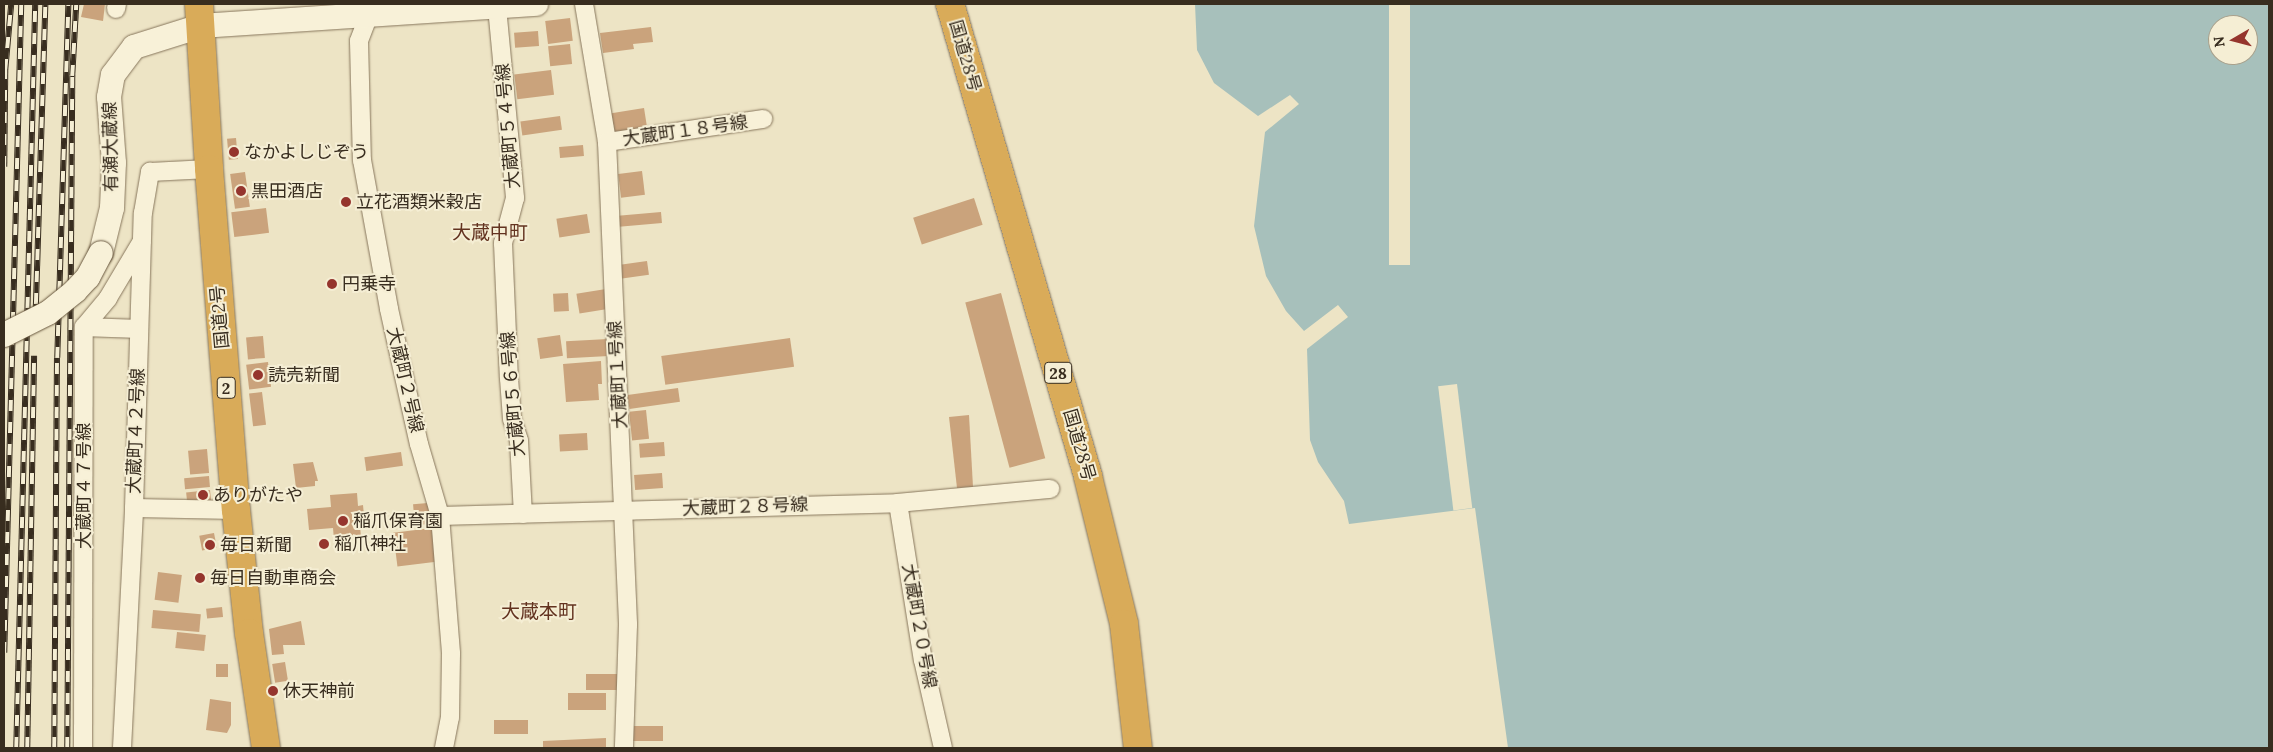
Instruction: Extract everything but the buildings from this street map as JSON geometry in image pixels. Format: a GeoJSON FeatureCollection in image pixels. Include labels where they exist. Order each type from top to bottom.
{"type":"FeatureCollection","features":[{"type":"Feature","properties":{"kind":"highway","name":"国道28号"},"geometry":{"type":"LineString","coordinates":[[950,4],[1091,486],[1124,624],[1138,748]]}},
{"type":"Feature","properties":{"kind":"highway","name":"国道2号"},"geometry":{"type":"LineString","coordinates":[[200,15],[209,169],[236,510],[249,633],[266,748]]}},
{"type":"Feature","properties":{"kind":"main road","name":"有瀬大蔵線"},"geometry":{"type":"LineString","coordinates":[[4,335],[48,313],[75,291],[88,277],[101,253],[112,208],[114,163],[110,96],[113,75],[134,47],[200,15],[250,25],[370,12],[536,4]]}},
{"type":"Feature","properties":{"kind":"street","name":"大蔵町１号線"},"geometry":{"type":"LineString","coordinates":[[584,4],[607,142],[625,510],[628,625],[624,748]]}},
{"type":"Feature","properties":{"kind":"street","name":"大蔵町５４号線"},"geometry":{"type":"LineString","coordinates":[[497,7],[515,198],[503,244]]}},
{"type":"Feature","properties":{"kind":"street","name":"大蔵町２号線"},"geometry":{"type":"LineString","coordinates":[[370,12],[359,41],[362,160],[389,309],[419,444],[440,516],[451,654],[450,717],[444,748]]}},
{"type":"Feature","properties":{"kind":"street","name":"大蔵町１８号線"},"geometry":{"type":"LineString","coordinates":[[607,142],[763,119]]}},
{"type":"Feature","properties":{"kind":"street","name":"大蔵町４２号線"},"geometry":{"type":"LineString","coordinates":[[122,748],[134,508],[142,214],[150,172],[209,169]]}},
{"type":"Feature","properties":{"kind":"street"},"geometry":{"type":"LineString","coordinates":[[84,326],[108,298],[142,241]]}},
{"type":"Feature","properties":{"kind":"street","name":"大蔵町５６号線"},"geometry":{"type":"LineString","coordinates":[[503,244],[509,378],[512,419],[519,441],[522,514]]}},
{"type":"Feature","properties":{"kind":"street"},"geometry":{"type":"LineString","coordinates":[[84,326],[139,329]]}},
{"type":"Feature","properties":{"kind":"street","name":"大蔵町４７号線"},"geometry":{"type":"LineString","coordinates":[[83,748],[84,326]]}},
{"type":"Feature","properties":{"kind":"street","name":"大蔵町２８号線"},"geometry":{"type":"LineString","coordinates":[[440,516],[898,502],[1050,489]]}},
{"type":"Feature","properties":{"kind":"street","name":"大蔵町２０号線"},"geometry":{"type":"LineString","coordinates":[[898,502],[923,660],[943,748]]}},
{"type":"Feature","properties":{"kind":"street"},"geometry":{"type":"LineString","coordinates":[[134,508],[236,510]]}},
{"type":"Feature","properties":{"kind":"water"},"geometry":{"type":"Polygon","coordinates":[[[1195,4],[2269,4],[2269,748],[1508,748],[1475,508],[1349,524],[1344,501],[1318,462],[1310,440],[1307,349],[1348,317],[1338,305],[1304,331],[1286,311],[1266,276],[1254,226],[1265,132],[1299,104],[1290,95],[1258,116],[1214,83],[1197,50],[1195,4]]]}},
{"type":"Feature","properties":{"kind":"pier"},"geometry":{"type":"Polygon","coordinates":[[[1389,4],[1410,4],[1410,265],[1389,265],[1389,4]]]}},
{"type":"Feature","properties":{"kind":"pier"},"geometry":{"type":"Polygon","coordinates":[[[1457,384],[1472,508],[1453,510],[1438,386],[1457,384]]]}},
{"type":"Feature","properties":{"kind":"railway"},"geometry":{"type":"LineString","coordinates":[[4,167],[5,70],[11,4]]}},
{"type":"Feature","properties":{"kind":"railway"},"geometry":{"type":"LineString","coordinates":[[4,653],[21,4]]}},
{"type":"Feature","properties":{"kind":"railway"},"geometry":{"type":"LineString","coordinates":[[16,748],[35,4]]}},
{"type":"Feature","properties":{"kind":"railway"},"geometry":{"type":"LineString","coordinates":[[35,326],[45,4]]}},
{"type":"Feature","properties":{"kind":"railway"},"geometry":{"type":"LineString","coordinates":[[54,748],[57,358],[68,4]]}},
{"type":"Feature","properties":{"kind":"railway"},"geometry":{"type":"LineString","coordinates":[[67,748],[72,76],[76,4]]}},
{"type":"Feature","properties":{"kind":"railway"},"geometry":{"type":"LineString","coordinates":[[27,748],[34,356]]}},
{"type":"Feature","properties":{"kind":"place","name":"なかよしじぞう"},"geometry":{"type":"Point","coordinates":[234,152]}},
{"type":"Feature","properties":{"kind":"place","name":"黒田酒店"},"geometry":{"type":"Point","coordinates":[241,191]}},
{"type":"Feature","properties":{"kind":"place","name":"立花酒類米穀店"},"geometry":{"type":"Point","coordinates":[346,202]}},
{"type":"Feature","properties":{"kind":"place","name":"円乗寺"},"geometry":{"type":"Point","coordinates":[332,284]}},
{"type":"Feature","properties":{"kind":"place","name":"読売新聞"},"geometry":{"type":"Point","coordinates":[258,375]}},
{"type":"Feature","properties":{"kind":"place","name":"ありがたや"},"geometry":{"type":"Point","coordinates":[203,495]}},
{"type":"Feature","properties":{"kind":"place","name":"稲爪保育園"},"geometry":{"type":"Point","coordinates":[343,521]}},
{"type":"Feature","properties":{"kind":"place","name":"稲爪神社"},"geometry":{"type":"Point","coordinates":[324,544]}},
{"type":"Feature","properties":{"kind":"place","name":"毎日新聞"},"geometry":{"type":"Point","coordinates":[210,545]}},
{"type":"Feature","properties":{"kind":"place","name":"毎日自動車商会"},"geometry":{"type":"Point","coordinates":[200,578]}},
{"type":"Feature","properties":{"kind":"place","name":"休天神前"},"geometry":{"type":"Point","coordinates":[273,691]}},
{"type":"Feature","properties":{"kind":"district","name":"大蔵中町"},"geometry":{"type":"Point","coordinates":[490,233]}},
{"type":"Feature","properties":{"kind":"district","name":"大蔵本町"},"geometry":{"type":"Point","coordinates":[539,612]}}]}
